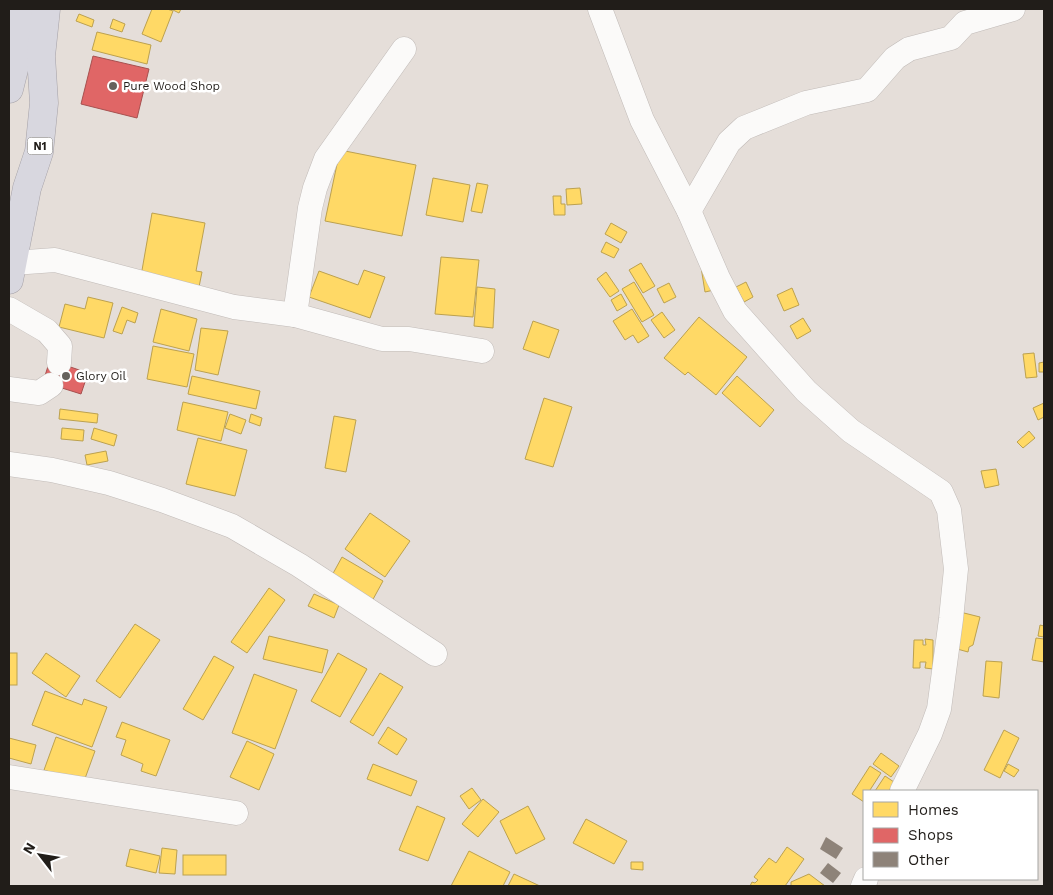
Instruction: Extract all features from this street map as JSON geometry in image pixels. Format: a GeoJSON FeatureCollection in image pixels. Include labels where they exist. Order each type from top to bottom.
{"type":"FeatureCollection","features":[{"type":"Feature","properties":{"kind":"highway"},"geometry":{"type":"LineString","coordinates":[[9,89],[15,65],[23,9]]}},
{"type":"Feature","properties":{"kind":"highway","name":"N1"},"geometry":{"type":"LineString","coordinates":[[11,272],[27,188],[39,152],[44,103],[41,56],[46,9]]}},
{"type":"Feature","properties":{"kind":"street"},"geometry":{"type":"LineString","coordinates":[[600,9],[642,120],[689,211],[718,278],[735,311],[806,391],[852,430],[941,492],[949,510],[956,569],[939,709],[930,734],[902,790]]}},
{"type":"Feature","properties":{"kind":"street"},"geometry":{"type":"LineString","coordinates":[[689,211],[729,142],[744,128],[806,103],[867,90],[895,58],[909,49],[951,38],[965,23],[1013,9]]}},
{"type":"Feature","properties":{"kind":"street"},"geometry":{"type":"LineString","coordinates":[[295,315],[310,208],[326,159],[404,49]]}},
{"type":"Feature","properties":{"kind":"street"},"geometry":{"type":"LineString","coordinates":[[11,272],[55,260],[234,307],[295,315],[382,339],[410,339],[482,351]]}},
{"type":"Feature","properties":{"kind":"street"},"geometry":{"type":"LineString","coordinates":[[9,309],[47,331],[60,346],[55,374],[39,393],[9,389]]}},
{"type":"Feature","properties":{"kind":"street"},"geometry":{"type":"LineString","coordinates":[[9,464],[52,470],[109,483],[232,526],[299,565],[435,654]]}},
{"type":"Feature","properties":{"kind":"street"},"geometry":{"type":"LineString","coordinates":[[9,776],[236,813]]}},
{"type":"Feature","properties":{"kind":"building: Homes"},"geometry":{"type":"Polygon","coordinates":[[[152,9],[173,11],[161,42],[142,34],[152,9]]]}},
{"type":"Feature","properties":{"kind":"building: Homes"},"geometry":{"type":"Polygon","coordinates":[[[171,9],[181,9],[179,13],[171,9]]]}},
{"type":"Feature","properties":{"kind":"building: Homes"},"geometry":{"type":"Polygon","coordinates":[[[79,14],[94,20],[92,27],[76,21],[79,14]]]}},
{"type":"Feature","properties":{"kind":"building: Homes"},"geometry":{"type":"Polygon","coordinates":[[[113,19],[125,24],[122,32],[110,28],[113,19]]]}},
{"type":"Feature","properties":{"kind":"building: Homes"},"geometry":{"type":"Polygon","coordinates":[[[97,32],[151,45],[147,64],[92,50],[97,32]]]}},
{"type":"Feature","properties":{"kind":"building: Homes"},"geometry":{"type":"Polygon","coordinates":[[[340,150],[416,165],[402,236],[325,221],[340,150]]]}},
{"type":"Feature","properties":{"kind":"building: Homes"},"geometry":{"type":"Polygon","coordinates":[[[433,178],[470,185],[463,222],[426,215],[433,178]]]}},
{"type":"Feature","properties":{"kind":"building: Homes"},"geometry":{"type":"Polygon","coordinates":[[[477,183],[488,185],[482,213],[471,211],[477,183]]]}},
{"type":"Feature","properties":{"kind":"building: Homes"},"geometry":{"type":"Polygon","coordinates":[[[580,188],[582,204],[567,205],[566,189],[580,188]]]}},
{"type":"Feature","properties":{"kind":"building: Homes"},"geometry":{"type":"Polygon","coordinates":[[[553,196],[561,196],[561,204],[565,204],[565,215],[554,215],[553,196]]]}},
{"type":"Feature","properties":{"kind":"building: Homes"},"geometry":{"type":"Polygon","coordinates":[[[152,213],[205,223],[196,271],[202,272],[199,287],[141,276],[152,213]]]}},
{"type":"Feature","properties":{"kind":"building: Homes"},"geometry":{"type":"Polygon","coordinates":[[[611,223],[627,232],[621,243],[605,234],[611,223]]]}},
{"type":"Feature","properties":{"kind":"building: Homes"},"geometry":{"type":"Polygon","coordinates":[[[606,242],[619,249],[614,258],[601,252],[606,242]]]}},
{"type":"Feature","properties":{"kind":"building: Homes"},"geometry":{"type":"Polygon","coordinates":[[[441,257],[479,260],[473,317],[435,314],[441,257]]]}},
{"type":"Feature","properties":{"kind":"building: Homes"},"geometry":{"type":"Polygon","coordinates":[[[641,263],[655,286],[643,293],[629,270],[641,263]]]}},
{"type":"Feature","properties":{"kind":"building: Homes"},"geometry":{"type":"Polygon","coordinates":[[[701,267],[714,290],[705,292],[701,267]]]}},
{"type":"Feature","properties":{"kind":"building: Homes"},"geometry":{"type":"Polygon","coordinates":[[[364,270],[385,277],[370,318],[309,297],[319,271],[358,285],[364,270]]]}},
{"type":"Feature","properties":{"kind":"building: Homes"},"geometry":{"type":"Polygon","coordinates":[[[606,272],[619,291],[610,297],[597,279],[606,272]]]}},
{"type":"Feature","properties":{"kind":"building: Homes"},"geometry":{"type":"Polygon","coordinates":[[[634,282],[654,315],[642,322],[622,289],[634,282]]]}},
{"type":"Feature","properties":{"kind":"building: Homes"},"geometry":{"type":"Polygon","coordinates":[[[746,282],[753,297],[744,302],[736,287],[746,282]]]}},
{"type":"Feature","properties":{"kind":"building: Homes"},"geometry":{"type":"Polygon","coordinates":[[[669,283],[676,297],[664,303],[657,289],[669,283]]]}},
{"type":"Feature","properties":{"kind":"building: Homes"},"geometry":{"type":"Polygon","coordinates":[[[477,287],[495,289],[493,328],[474,326],[477,287]]]}},
{"type":"Feature","properties":{"kind":"building: Homes"},"geometry":{"type":"Polygon","coordinates":[[[792,288],[799,305],[784,311],[777,295],[792,288]]]}},
{"type":"Feature","properties":{"kind":"building: Homes"},"geometry":{"type":"Polygon","coordinates":[[[621,294],[627,305],[617,311],[611,300],[621,294]]]}},
{"type":"Feature","properties":{"kind":"building: Homes"},"geometry":{"type":"Polygon","coordinates":[[[88,297],[113,303],[104,338],[59,327],[65,304],[85,309],[88,297]]]}},
{"type":"Feature","properties":{"kind":"building: Homes"},"geometry":{"type":"Polygon","coordinates":[[[122,307],[138,313],[135,323],[127,320],[122,334],[113,331],[122,307]]]}},
{"type":"Feature","properties":{"kind":"building: Homes"},"geometry":{"type":"Polygon","coordinates":[[[161,309],[197,319],[189,351],[153,342],[161,309]]]}},
{"type":"Feature","properties":{"kind":"building: Homes"},"geometry":{"type":"Polygon","coordinates":[[[632,309],[649,336],[638,343],[633,335],[625,340],[613,321],[632,309]]]}},
{"type":"Feature","properties":{"kind":"building: Homes"},"geometry":{"type":"Polygon","coordinates":[[[662,312],[675,330],[664,338],[651,320],[662,312]]]}},
{"type":"Feature","properties":{"kind":"building: Homes"},"geometry":{"type":"Polygon","coordinates":[[[699,317],[747,357],[716,395],[688,372],[685,375],[664,358],[699,317]]]}},
{"type":"Feature","properties":{"kind":"building: Homes"},"geometry":{"type":"Polygon","coordinates":[[[803,318],[811,331],[797,339],[790,326],[803,318]]]}},
{"type":"Feature","properties":{"kind":"building: Homes"},"geometry":{"type":"Polygon","coordinates":[[[533,321],[559,330],[549,358],[523,349],[533,321]]]}},
{"type":"Feature","properties":{"kind":"building: Homes"},"geometry":{"type":"Polygon","coordinates":[[[201,328],[228,331],[218,375],[195,370],[201,328]]]}},
{"type":"Feature","properties":{"kind":"building: Homes"},"geometry":{"type":"Polygon","coordinates":[[[153,346],[194,354],[187,387],[147,379],[153,346]]]}},
{"type":"Feature","properties":{"kind":"building: Homes"},"geometry":{"type":"Polygon","coordinates":[[[1034,353],[1037,377],[1026,378],[1023,354],[1034,353]]]}},
{"type":"Feature","properties":{"kind":"building: Homes"},"geometry":{"type":"Polygon","coordinates":[[[1044,362],[1044,372],[1039,372],[1039,363],[1044,362]]]}},
{"type":"Feature","properties":{"kind":"building: Homes"},"geometry":{"type":"Polygon","coordinates":[[[192,376],[260,391],[256,409],[188,394],[192,376]]]}},
{"type":"Feature","properties":{"kind":"building: Homes"},"geometry":{"type":"Polygon","coordinates":[[[737,376],[774,410],[760,427],[722,393],[737,376]]]}},
{"type":"Feature","properties":{"kind":"building: Homes"},"geometry":{"type":"Polygon","coordinates":[[[544,398],[572,407],[553,467],[525,459],[544,398]]]}},
{"type":"Feature","properties":{"kind":"building: Homes"},"geometry":{"type":"Polygon","coordinates":[[[183,402],[228,412],[221,441],[177,430],[183,402]]]}},
{"type":"Feature","properties":{"kind":"building: Homes"},"geometry":{"type":"Polygon","coordinates":[[[1044,403],[1044,417],[1038,420],[1033,408],[1044,403]]]}},
{"type":"Feature","properties":{"kind":"building: Homes"},"geometry":{"type":"Polygon","coordinates":[[[60,409],[98,414],[97,423],[59,419],[60,409]]]}},
{"type":"Feature","properties":{"kind":"building: Homes"},"geometry":{"type":"Polygon","coordinates":[[[230,414],[246,420],[241,434],[225,428],[230,414]]]}},
{"type":"Feature","properties":{"kind":"building: Homes"},"geometry":{"type":"Polygon","coordinates":[[[251,414],[262,418],[260,426],[249,422],[251,414]]]}},
{"type":"Feature","properties":{"kind":"building: Homes"},"geometry":{"type":"Polygon","coordinates":[[[334,416],[356,420],[346,472],[325,468],[334,416]]]}},
{"type":"Feature","properties":{"kind":"building: Homes"},"geometry":{"type":"Polygon","coordinates":[[[62,428],[84,430],[83,441],[61,439],[62,428]]]}},
{"type":"Feature","properties":{"kind":"building: Homes"},"geometry":{"type":"Polygon","coordinates":[[[94,428],[117,435],[114,446],[91,439],[94,428]]]}},
{"type":"Feature","properties":{"kind":"building: Homes"},"geometry":{"type":"Polygon","coordinates":[[[1029,431],[1035,438],[1023,448],[1017,442],[1029,431]]]}},
{"type":"Feature","properties":{"kind":"building: Homes"},"geometry":{"type":"Polygon","coordinates":[[[198,438],[247,450],[235,496],[186,484],[198,438]]]}},
{"type":"Feature","properties":{"kind":"building: Homes"},"geometry":{"type":"Polygon","coordinates":[[[106,451],[108,461],[87,465],[85,455],[106,451]]]}},
{"type":"Feature","properties":{"kind":"building: Homes"},"geometry":{"type":"Polygon","coordinates":[[[996,469],[999,485],[985,488],[981,471],[996,469]]]}},
{"type":"Feature","properties":{"kind":"building: Homes"},"geometry":{"type":"Polygon","coordinates":[[[370,513],[410,541],[385,577],[345,549],[370,513]]]}},
{"type":"Feature","properties":{"kind":"building: Homes"},"geometry":{"type":"Polygon","coordinates":[[[342,557],[383,581],[371,603],[330,579],[342,557]]]}},
{"type":"Feature","properties":{"kind":"building: Homes"},"geometry":{"type":"Polygon","coordinates":[[[269,588],[285,600],[247,653],[231,642],[269,588]]]}},
{"type":"Feature","properties":{"kind":"building: Homes"},"geometry":{"type":"Polygon","coordinates":[[[314,594],[339,605],[334,618],[308,606],[314,594]]]}},
{"type":"Feature","properties":{"kind":"building: Homes"},"geometry":{"type":"Polygon","coordinates":[[[960,612],[980,617],[973,645],[969,647],[968,652],[950,647],[960,612]]]}},
{"type":"Feature","properties":{"kind":"building: Homes"},"geometry":{"type":"Polygon","coordinates":[[[135,624],[160,640],[120,698],[96,681],[135,624]]]}},
{"type":"Feature","properties":{"kind":"building: Homes"},"geometry":{"type":"Polygon","coordinates":[[[1040,625],[1044,626],[1044,637],[1038,636],[1040,625]]]}},
{"type":"Feature","properties":{"kind":"building: Homes"},"geometry":{"type":"Polygon","coordinates":[[[269,636],[328,650],[322,673],[263,659],[269,636]]]}},
{"type":"Feature","properties":{"kind":"building: Homes"},"geometry":{"type":"Polygon","coordinates":[[[1036,638],[1044,639],[1044,662],[1032,660],[1036,638]]]}},
{"type":"Feature","properties":{"kind":"building: Homes"},"geometry":{"type":"Polygon","coordinates":[[[925,639],[933,640],[933,669],[925,668],[926,662],[920,662],[920,668],[913,668],[914,640],[923,640],[923,645],[926,645],[925,639]]]}},
{"type":"Feature","properties":{"kind":"building: Homes"},"geometry":{"type":"Polygon","coordinates":[[[9,653],[17,653],[17,685],[9,685],[9,653]]]}},
{"type":"Feature","properties":{"kind":"building: Homes"},"geometry":{"type":"Polygon","coordinates":[[[46,653],[80,676],[66,697],[32,673],[46,653]]]}},
{"type":"Feature","properties":{"kind":"building: Homes"},"geometry":{"type":"Polygon","coordinates":[[[338,653],[367,669],[340,717],[311,701],[338,653]]]}},
{"type":"Feature","properties":{"kind":"building: Homes"},"geometry":{"type":"Polygon","coordinates":[[[214,656],[234,667],[203,720],[183,709],[214,656]]]}},
{"type":"Feature","properties":{"kind":"building: Homes"},"geometry":{"type":"Polygon","coordinates":[[[986,661],[1002,662],[999,698],[983,696],[986,661]]]}},
{"type":"Feature","properties":{"kind":"building: Homes"},"geometry":{"type":"Polygon","coordinates":[[[380,673],[403,687],[373,736],[350,722],[380,673]]]}},
{"type":"Feature","properties":{"kind":"building: Homes"},"geometry":{"type":"Polygon","coordinates":[[[254,674],[297,690],[275,749],[232,733],[254,674]]]}},
{"type":"Feature","properties":{"kind":"building: Homes"},"geometry":{"type":"Polygon","coordinates":[[[45,691],[82,705],[84,699],[107,707],[92,747],[32,725],[45,691]]]}},
{"type":"Feature","properties":{"kind":"building: Homes"},"geometry":{"type":"Polygon","coordinates":[[[122,722],[170,740],[156,776],[141,771],[143,764],[121,755],[126,740],[116,737],[122,722]]]}},
{"type":"Feature","properties":{"kind":"building: Homes"},"geometry":{"type":"Polygon","coordinates":[[[388,727],[407,739],[397,755],[378,743],[388,727]]]}},
{"type":"Feature","properties":{"kind":"building: Homes"},"geometry":{"type":"Polygon","coordinates":[[[1004,730],[1019,738],[1000,778],[984,770],[1004,730]]]}},
{"type":"Feature","properties":{"kind":"building: Homes"},"geometry":{"type":"Polygon","coordinates":[[[56,737],[95,751],[83,784],[44,770],[56,737]]]}},
{"type":"Feature","properties":{"kind":"building: Homes"},"geometry":{"type":"Polygon","coordinates":[[[9,738],[36,745],[31,764],[9,758],[9,738]]]}},
{"type":"Feature","properties":{"kind":"building: Homes"},"geometry":{"type":"Polygon","coordinates":[[[247,741],[274,754],[259,790],[230,777],[247,741]]]}},
{"type":"Feature","properties":{"kind":"building: Homes"},"geometry":{"type":"Polygon","coordinates":[[[881,753],[899,766],[891,777],[873,764],[881,753]]]}},
{"type":"Feature","properties":{"kind":"building: Homes"},"geometry":{"type":"Polygon","coordinates":[[[373,764],[417,781],[411,796],[367,779],[373,764]]]}},
{"type":"Feature","properties":{"kind":"building: Homes"},"geometry":{"type":"Polygon","coordinates":[[[1008,764],[1019,770],[1014,777],[1004,771],[1008,764]]]}},
{"type":"Feature","properties":{"kind":"building: Homes"},"geometry":{"type":"Polygon","coordinates":[[[870,766],[881,773],[870,790],[863,790],[863,801],[852,794],[870,766]]]}},
{"type":"Feature","properties":{"kind":"building: Homes"},"geometry":{"type":"Polygon","coordinates":[[[885,776],[894,782],[890,790],[876,790],[885,776]]]}},
{"type":"Feature","properties":{"kind":"building: Homes"},"geometry":{"type":"Polygon","coordinates":[[[472,788],[481,800],[469,809],[460,796],[472,788]]]}},
{"type":"Feature","properties":{"kind":"building: Homes"},"geometry":{"type":"Polygon","coordinates":[[[483,799],[499,812],[478,837],[462,824],[483,799]]]}},
{"type":"Feature","properties":{"kind":"building: Homes"},"geometry":{"type":"Polygon","coordinates":[[[417,806],[445,818],[428,861],[399,850],[417,806]]]}},
{"type":"Feature","properties":{"kind":"building: Homes"},"geometry":{"type":"Polygon","coordinates":[[[528,806],[545,839],[516,854],[500,821],[528,806]]]}},
{"type":"Feature","properties":{"kind":"building: Homes"},"geometry":{"type":"Polygon","coordinates":[[[586,819],[627,841],[614,864],[573,843],[586,819]]]}},
{"type":"Feature","properties":{"kind":"building: Homes"},"geometry":{"type":"Polygon","coordinates":[[[787,847],[804,859],[785,886],[750,886],[752,882],[755,883],[758,880],[754,877],[769,858],[776,863],[787,847]]]}},
{"type":"Feature","properties":{"kind":"building: Homes"},"geometry":{"type":"Polygon","coordinates":[[[162,848],[177,850],[175,874],[159,873],[162,848]]]}},
{"type":"Feature","properties":{"kind":"building: Homes"},"geometry":{"type":"Polygon","coordinates":[[[130,849],[160,856],[156,873],[126,866],[130,849]]]}},
{"type":"Feature","properties":{"kind":"building: Homes"},"geometry":{"type":"Polygon","coordinates":[[[469,851],[510,872],[503,886],[451,886],[469,851]]]}},
{"type":"Feature","properties":{"kind":"building: Homes"},"geometry":{"type":"Polygon","coordinates":[[[183,855],[226,855],[226,875],[183,875],[183,855]]]}},
{"type":"Feature","properties":{"kind":"building: Homes"},"geometry":{"type":"Polygon","coordinates":[[[631,862],[643,862],[643,870],[631,869],[631,862]]]}},
{"type":"Feature","properties":{"kind":"building: Homes"},"geometry":{"type":"Polygon","coordinates":[[[514,874],[540,886],[508,886],[514,874]]]}},
{"type":"Feature","properties":{"kind":"building: Homes"},"geometry":{"type":"Polygon","coordinates":[[[809,874],[825,886],[791,886],[791,882],[809,874]]]}},
{"type":"Feature","properties":{"kind":"building: Shops"},"geometry":{"type":"Polygon","coordinates":[[[93,56],[149,69],[137,118],[81,104],[93,56]]]}},
{"type":"Feature","properties":{"kind":"building: Shops"},"geometry":{"type":"Polygon","coordinates":[[[50,360],[88,373],[81,394],[43,382],[50,360]]]}},
{"type":"Feature","properties":{"kind":"building: Other"},"geometry":{"type":"Polygon","coordinates":[[[826,837],[843,848],[836,859],[820,849],[826,837]]]}},
{"type":"Feature","properties":{"kind":"building: Other"},"geometry":{"type":"Polygon","coordinates":[[[828,863],[841,873],[833,883],[820,873],[828,863]]]}},
{"type":"Feature","properties":{"kind":"place","name":"Pure Wood Shop"},"geometry":{"type":"Point","coordinates":[113,86]}},
{"type":"Feature","properties":{"kind":"place","name":"Glory Oil"},"geometry":{"type":"Point","coordinates":[66,376]}}]}
